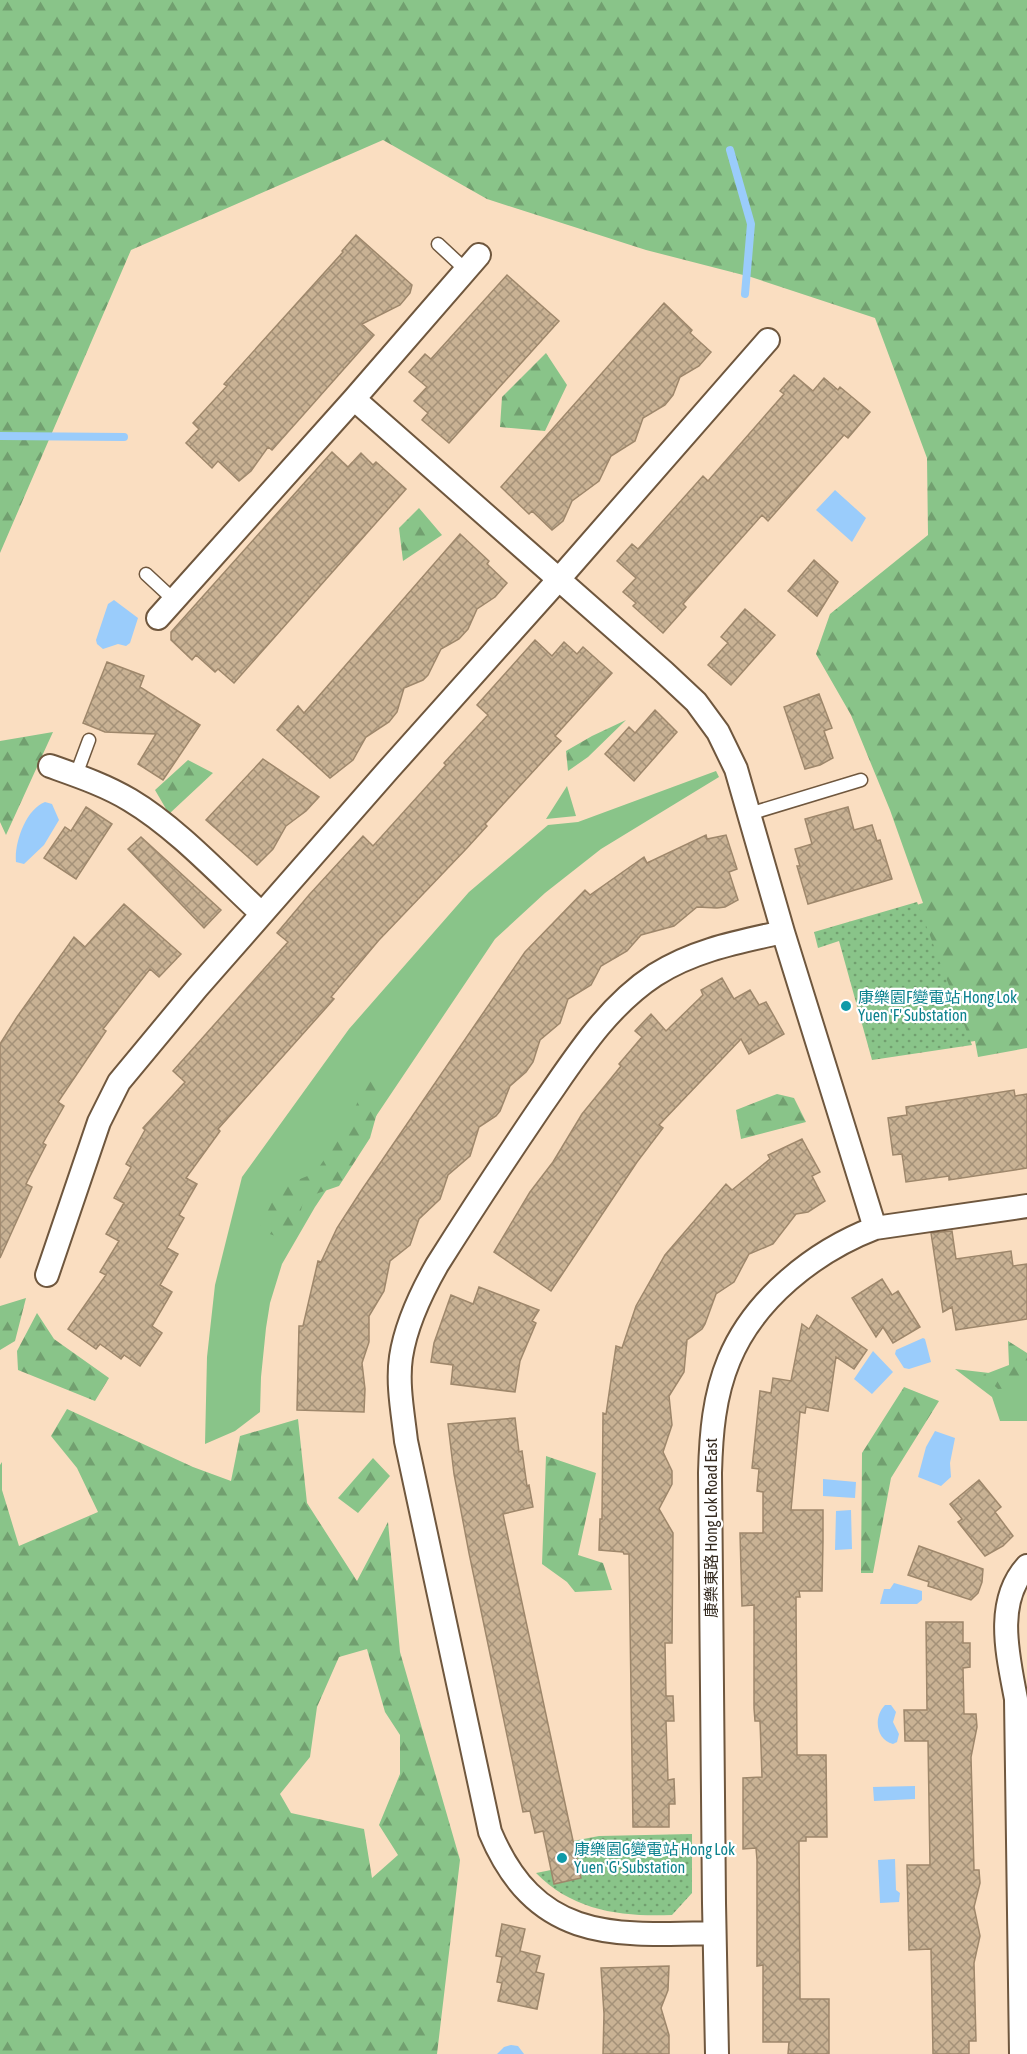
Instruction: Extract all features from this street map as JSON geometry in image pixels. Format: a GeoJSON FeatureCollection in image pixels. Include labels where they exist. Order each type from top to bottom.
{"type":"FeatureCollection","features":[{"type":"Feature","properties":{"kind":"street"},"geometry":{"type":"LineString","coordinates":[[158,618],[354,399],[472,262]]}},
{"type":"Feature","properties":{"kind":"street"},"geometry":{"type":"LineString","coordinates":[[47,1275],[99,1122],[119,1082],[143,1051],[396,760],[559,579],[768,340]]}},
{"type":"Feature","properties":{"kind":"street"},"geometry":{"type":"LineString","coordinates":[[354,399],[696,702],[718,732],[728,750],[749,814],[783,932],[875,1228]]}},
{"type":"Feature","properties":{"kind":"street"},"geometry":{"type":"LineString","coordinates":[[50,766],[112,790],[151,814],[174,832],[262,914]]}},
{"type":"Feature","properties":{"kind":"street"},"geometry":{"type":"LineString","coordinates":[[714,1934],[637,1935],[612,1932],[563,1918],[545,1908],[530,1895],[510,1873],[499,1853],[490,1832],[406,1441],[400,1385],[401,1357],[413,1313],[437,1265],[591,1035],[630,994],[654,975],[684,958],[719,946],[783,932]]}},
{"type":"Feature","properties":{"kind":"street","name":"康樂東路 Hong Lok Road East"},"geometry":{"type":"LineString","coordinates":[[717,2054],[710,1439],[714,1409],[729,1360],[752,1320],[766,1303],[814,1260],[858,1234],[875,1228],[1027,1206]]}},
{"type":"Feature","properties":{"kind":"street"},"geometry":{"type":"LineString","coordinates":[[1021,2054],[1016,1699],[1006,1632],[1011,1589],[1027,1566]]}},
{"type":"Feature","properties":{"kind":"street"},"geometry":{"type":"LineString","coordinates":[[1016,1699],[1027,1679]]}},
{"type":"Feature","properties":{"kind":"lane"},"geometry":{"type":"LineString","coordinates":[[438,244],[472,262]]}},
{"type":"Feature","properties":{"kind":"lane"},"geometry":{"type":"LineString","coordinates":[[146,574],[174,600]]}},
{"type":"Feature","properties":{"kind":"lane"},"geometry":{"type":"LineString","coordinates":[[76,775],[89,740]]}},
{"type":"Feature","properties":{"kind":"lane"},"geometry":{"type":"LineString","coordinates":[[749,814],[861,780]]}},
{"type":"Feature","properties":{"kind":"green space"},"geometry":{"type":"Polygon","coordinates":[[[0,0],[1027,0],[1027,1048],[978,1057],[975,1041],[876,1055],[838,930],[923,903],[890,810],[851,715],[816,654],[830,614],[928,535],[927,458],[875,318],[751,277],[646,250],[487,199],[383,140],[131,250],[0,553],[0,0]]]}},
{"type":"Feature","properties":{"kind":"green space"},"geometry":{"type":"Polygon","coordinates":[[[546,353],[567,385],[545,431],[500,427],[502,397],[546,353]]]}},
{"type":"Feature","properties":{"kind":"green space"},"geometry":{"type":"Polygon","coordinates":[[[419,508],[442,535],[403,561],[399,528],[419,508]]]}},
{"type":"Feature","properties":{"kind":"green space"},"geometry":{"type":"Polygon","coordinates":[[[626,720],[588,757],[568,771],[566,751],[626,720]]]}},
{"type":"Feature","properties":{"kind":"green space"},"geometry":{"type":"Polygon","coordinates":[[[53,732],[6,835],[0,822],[0,741],[53,732]]]}},
{"type":"Feature","properties":{"kind":"green space"},"geometry":{"type":"Polygon","coordinates":[[[188,760],[213,773],[169,814],[155,790],[188,760]]]}},
{"type":"Feature","properties":{"kind":"green space"},"geometry":{"type":"Polygon","coordinates":[[[716,771],[719,777],[601,849],[545,893],[495,939],[315,1207],[282,1264],[270,1303],[266,1328],[260,1412],[235,1431],[205,1444],[207,1357],[215,1285],[242,1177],[349,1029],[469,892],[548,825],[578,822],[716,771]]]}},
{"type":"Feature","properties":{"kind":"green space"},"geometry":{"type":"Polygon","coordinates":[[[567,786],[576,816],[546,819],[567,786]]]}},
{"type":"Feature","properties":{"kind":"green space"},"geometry":{"type":"Polygon","coordinates":[[[917,902],[972,1045],[872,1060],[839,941],[818,948],[814,932],[917,902]]]}},
{"type":"Feature","properties":{"kind":"green space"},"geometry":{"type":"Polygon","coordinates":[[[370,1077],[384,1088],[370,1138],[339,1186],[304,1198],[293,1242],[258,1230],[280,1187],[315,1173],[343,1132],[370,1077]]]}},
{"type":"Feature","properties":{"kind":"green space"},"geometry":{"type":"Polygon","coordinates":[[[777,1094],[794,1098],[806,1122],[741,1139],[736,1110],[777,1094]]]}},
{"type":"Feature","properties":{"kind":"green space"},"geometry":{"type":"Polygon","coordinates":[[[26,1298],[15,1341],[0,1350],[0,1306],[26,1298]]]}},
{"type":"Feature","properties":{"kind":"green space"},"geometry":{"type":"Polygon","coordinates":[[[37,1313],[54,1339],[109,1378],[95,1401],[18,1370],[17,1351],[37,1313]]]}},
{"type":"Feature","properties":{"kind":"green space"},"geometry":{"type":"Polygon","coordinates":[[[1008,1341],[1027,1353],[1027,1387],[998,1389],[983,1375],[1009,1365],[1008,1341]]]}},
{"type":"Feature","properties":{"kind":"green space"},"geometry":{"type":"Polygon","coordinates":[[[955,1369],[1015,1376],[1027,1374],[1027,1421],[1000,1421],[992,1397],[955,1369]]]}},
{"type":"Feature","properties":{"kind":"green space"},"geometry":{"type":"Polygon","coordinates":[[[904,1387],[939,1401],[891,1478],[873,1573],[861,1573],[862,1453],[904,1387]]]}},
{"type":"Feature","properties":{"kind":"green space"},"geometry":{"type":"Polygon","coordinates":[[[67,1409],[193,1467],[231,1481],[240,1436],[298,1419],[307,1503],[357,1581],[388,1522],[400,1652],[460,1860],[437,2054],[0,2054],[0,1465],[2,1462],[2,1490],[19,1546],[98,1512],[77,1468],[51,1436],[67,1409]],[[367,1649],[339,1657],[317,1707],[310,1757],[280,1794],[291,1813],[364,1829],[372,1878],[398,1855],[379,1825],[400,1774],[400,1735],[385,1712],[367,1649]]]}},
{"type":"Feature","properties":{"kind":"green space"},"geometry":{"type":"Polygon","coordinates":[[[546,1456],[596,1473],[578,1555],[603,1563],[612,1590],[575,1592],[567,1582],[542,1564],[546,1456]]]}},
{"type":"Feature","properties":{"kind":"green space"},"geometry":{"type":"Polygon","coordinates":[[[373,1458],[390,1476],[358,1513],[338,1498],[373,1458]]]}},
{"type":"Feature","properties":{"kind":"green space"},"geometry":{"type":"Polygon","coordinates":[[[692,1834],[692,1893],[672,1915],[617,1913],[582,1904],[550,1886],[536,1873],[551,1870],[554,1884],[581,1878],[573,1841],[599,1836],[692,1834]]]}},
{"type":"Feature","properties":{"kind":"water"},"geometry":{"type":"Polygon","coordinates":[[[835,490],[866,518],[852,542],[816,510],[835,490]]]}},
{"type":"Feature","properties":{"kind":"water"},"geometry":{"type":"Polygon","coordinates":[[[114,600],[138,618],[130,643],[126,646],[118,644],[103,649],[96,640],[108,604],[114,600]]]}},
{"type":"Feature","properties":{"kind":"water"},"geometry":{"type":"Polygon","coordinates":[[[45,802],[52,804],[59,820],[44,845],[24,864],[16,862],[19,837],[27,819],[38,806],[45,802]]]}},
{"type":"Feature","properties":{"kind":"water"},"geometry":{"type":"Polygon","coordinates":[[[923,1338],[931,1362],[909,1369],[904,1368],[895,1354],[896,1350],[923,1338]]]}},
{"type":"Feature","properties":{"kind":"water"},"geometry":{"type":"Polygon","coordinates":[[[873,1351],[893,1372],[872,1394],[854,1379],[873,1351]]]}},
{"type":"Feature","properties":{"kind":"water"},"geometry":{"type":"Polygon","coordinates":[[[935,1431],[955,1438],[950,1463],[951,1477],[941,1486],[918,1477],[926,1447],[935,1431]]]}},
{"type":"Feature","properties":{"kind":"water"},"geometry":{"type":"Polygon","coordinates":[[[823,1479],[856,1482],[855,1498],[823,1496],[823,1479]]]}},
{"type":"Feature","properties":{"kind":"water"},"geometry":{"type":"Polygon","coordinates":[[[851,1510],[852,1549],[835,1550],[836,1511],[851,1510]]]}},
{"type":"Feature","properties":{"kind":"water"},"geometry":{"type":"Polygon","coordinates":[[[894,1583],[922,1591],[922,1600],[917,1604],[880,1604],[884,1589],[890,1589],[894,1583]]]}},
{"type":"Feature","properties":{"kind":"water"},"geometry":{"type":"Polygon","coordinates":[[[885,1705],[891,1705],[896,1712],[893,1722],[899,1734],[897,1742],[893,1744],[883,1738],[878,1728],[879,1716],[885,1705]]]}},
{"type":"Feature","properties":{"kind":"water"},"geometry":{"type":"Polygon","coordinates":[[[915,1786],[915,1799],[874,1801],[873,1787],[915,1786]]]}},
{"type":"Feature","properties":{"kind":"water"},"geometry":{"type":"Polygon","coordinates":[[[895,1859],[896,1890],[900,1893],[899,1902],[880,1903],[878,1860],[895,1859]]]}},
{"type":"Feature","properties":{"kind":"water"},"geometry":{"type":"Polygon","coordinates":[[[518,2046],[524,2054],[497,2054],[504,2047],[518,2046]]]}},
{"type":"Feature","properties":{"kind":"building"},"geometry":{"type":"Polygon","coordinates":[[[356,235],[412,285],[410,293],[400,305],[362,324],[374,335],[272,450],[268,447],[251,471],[239,481],[218,461],[212,468],[186,443],[199,429],[193,423],[227,386],[224,384],[356,235]]]}},
{"type":"Feature","properties":{"kind":"building"},"geometry":{"type":"Polygon","coordinates":[[[507,275],[559,321],[449,443],[422,420],[428,413],[414,401],[427,387],[409,372],[425,354],[431,359],[507,275]]]}},
{"type":"Feature","properties":{"kind":"building"},"geometry":{"type":"Polygon","coordinates":[[[664,303],[692,330],[690,333],[711,352],[699,366],[680,377],[673,395],[665,405],[643,418],[635,441],[611,456],[599,481],[572,501],[563,521],[552,530],[532,511],[529,514],[501,487],[664,303]]]}},
{"type":"Feature","properties":{"kind":"building"},"geometry":{"type":"Polygon","coordinates":[[[794,375],[813,391],[824,378],[838,390],[840,387],[870,412],[848,438],[844,435],[768,521],[762,515],[683,604],[686,607],[663,633],[633,606],[636,603],[623,592],[636,578],[617,561],[632,544],[638,549],[703,476],[708,481],[784,394],[780,391],[794,375]]]}},
{"type":"Feature","properties":{"kind":"building"},"geometry":{"type":"Polygon","coordinates":[[[332,452],[348,467],[361,453],[373,465],[376,462],[406,489],[234,683],[218,669],[215,672],[196,655],[192,660],[171,640],[171,632],[332,452]]]}},
{"type":"Feature","properties":{"kind":"building"},"geometry":{"type":"Polygon","coordinates":[[[460,534],[489,561],[487,564],[507,583],[495,597],[477,609],[468,629],[459,639],[441,649],[428,675],[423,680],[404,688],[397,712],[389,722],[366,737],[353,760],[330,778],[277,730],[298,706],[304,713],[460,534]]]}},
{"type":"Feature","properties":{"kind":"building"},"geometry":{"type":"Polygon","coordinates":[[[814,560],[838,582],[817,616],[788,591],[814,560]]]}},
{"type":"Feature","properties":{"kind":"building"},"geometry":{"type":"Polygon","coordinates":[[[745,609],[775,635],[731,685],[708,665],[728,643],[721,637],[745,609]]]}},
{"type":"Feature","properties":{"kind":"building"},"geometry":{"type":"Polygon","coordinates":[[[535,640],[552,656],[564,642],[577,654],[583,647],[612,673],[555,736],[561,741],[485,824],[487,826],[467,848],[379,940],[331,997],[334,999],[218,1129],[220,1131],[186,1178],[197,1184],[179,1215],[184,1218],[167,1248],[178,1254],[160,1285],[172,1292],[152,1326],[162,1333],[140,1366],[124,1355],[121,1359],[100,1344],[96,1349],[68,1329],[106,1275],[100,1272],[119,1241],[106,1234],[124,1203],[114,1198],[131,1167],[126,1164],[145,1130],[143,1128],[185,1082],[173,1071],[288,942],[277,933],[309,895],[363,836],[373,846],[488,715],[477,705],[535,640]]]}},
{"type":"Feature","properties":{"kind":"building"},"geometry":{"type":"Polygon","coordinates":[[[107,662],[144,676],[140,687],[200,725],[163,780],[138,764],[156,734],[105,732],[83,723],[107,662]]]}},
{"type":"Feature","properties":{"kind":"building"},"geometry":{"type":"Polygon","coordinates":[[[819,694],[832,728],[824,731],[833,758],[805,769],[784,707],[819,694]]]}},
{"type":"Feature","properties":{"kind":"building"},"geometry":{"type":"Polygon","coordinates":[[[655,710],[677,732],[634,781],[605,754],[629,727],[635,733],[655,710]]]}},
{"type":"Feature","properties":{"kind":"building"},"geometry":{"type":"Polygon","coordinates":[[[263,759],[319,797],[306,811],[286,826],[273,849],[257,865],[206,820],[263,759]]]}},
{"type":"Feature","properties":{"kind":"building"},"geometry":{"type":"Polygon","coordinates":[[[86,807],[112,824],[76,879],[44,858],[65,827],[71,831],[86,807]]]}},
{"type":"Feature","properties":{"kind":"building"},"geometry":{"type":"Polygon","coordinates":[[[848,807],[854,830],[872,825],[877,841],[880,840],[892,879],[808,904],[797,866],[800,866],[795,849],[812,844],[805,819],[848,807]]]}},
{"type":"Feature","properties":{"kind":"building"},"geometry":{"type":"Polygon","coordinates":[[[706,835],[707,839],[726,835],[737,869],[729,872],[738,900],[725,907],[697,907],[674,926],[641,935],[627,951],[601,966],[591,985],[568,999],[560,1023],[540,1040],[533,1062],[526,1072],[510,1086],[500,1111],[479,1127],[470,1156],[448,1175],[440,1199],[419,1219],[410,1245],[390,1261],[384,1291],[369,1316],[369,1342],[362,1363],[365,1389],[364,1412],[297,1410],[299,1326],[303,1326],[318,1261],[321,1262],[337,1228],[361,1191],[525,952],[585,890],[590,895],[644,857],[647,863],[706,835]]]}},
{"type":"Feature","properties":{"kind":"building"},"geometry":{"type":"Polygon","coordinates":[[[141,837],[221,910],[204,928],[128,849],[141,837]]]}},
{"type":"Feature","properties":{"kind":"building"},"geometry":{"type":"Polygon","coordinates":[[[124,904],[181,954],[159,977],[150,969],[103,1029],[106,1031],[58,1102],[64,1106],[43,1143],[46,1145],[26,1184],[32,1187],[0,1258],[0,1044],[74,937],[85,947],[124,904]]]}},
{"type":"Feature","properties":{"kind":"building"},"geometry":{"type":"Polygon","coordinates":[[[722,978],[734,999],[750,990],[759,1005],[766,1002],[784,1034],[749,1054],[741,1039],[659,1125],[663,1128],[637,1162],[551,1291],[494,1252],[530,1192],[553,1162],[582,1114],[642,1037],[635,1031],[651,1014],[666,1031],[703,995],[701,990],[722,978]]]}},
{"type":"Feature","properties":{"kind":"building"},"geometry":{"type":"Polygon","coordinates":[[[1014,1090],[1015,1096],[1027,1094],[1027,1168],[949,1180],[949,1176],[906,1182],[902,1154],[893,1155],[888,1118],[907,1115],[906,1107],[1014,1090]]]}},
{"type":"Feature","properties":{"kind":"building"},"geometry":{"type":"Polygon","coordinates":[[[802,1139],[820,1172],[812,1176],[825,1201],[808,1212],[796,1214],[773,1244],[749,1254],[734,1282],[716,1294],[702,1329],[687,1340],[684,1372],[669,1396],[672,1425],[663,1452],[672,1471],[672,1484],[659,1509],[673,1533],[672,1643],[665,1643],[666,1696],[673,1696],[674,1721],[666,1721],[668,1780],[674,1779],[675,1804],[669,1804],[669,1827],[633,1827],[629,1554],[599,1550],[600,1519],[602,1519],[603,1413],[606,1414],[616,1346],[622,1348],[636,1306],[665,1255],[726,1184],[732,1190],[770,1159],[768,1155],[802,1139]]]}},
{"type":"Feature","properties":{"kind":"building"},"geometry":{"type":"Polygon","coordinates":[[[952,1231],[956,1259],[1011,1251],[1013,1266],[1027,1264],[1027,1319],[956,1330],[952,1307],[943,1312],[931,1233],[952,1231]]]}},
{"type":"Feature","properties":{"kind":"building"},"geometry":{"type":"Polygon","coordinates":[[[882,1279],[892,1295],[898,1291],[920,1327],[893,1343],[883,1327],[876,1337],[852,1298],[882,1279]]]}},
{"type":"Feature","properties":{"kind":"building"},"geometry":{"type":"Polygon","coordinates":[[[479,1287],[539,1310],[532,1321],[536,1323],[520,1361],[515,1392],[451,1384],[453,1365],[431,1362],[434,1343],[451,1295],[473,1304],[479,1287]]]}},
{"type":"Feature","properties":{"kind":"building"},"geometry":{"type":"Polygon","coordinates":[[[817,1315],[867,1350],[854,1369],[836,1357],[828,1411],[806,1407],[805,1413],[800,1412],[791,1510],[823,1510],[823,1541],[822,1591],[799,1591],[800,1597],[796,1597],[797,1755],[826,1755],[827,1837],[806,1837],[806,1841],[799,1841],[800,1999],[829,1999],[829,2054],[788,2054],[789,2042],[763,2042],[763,1965],[757,1966],[756,1848],[743,1849],[743,1778],[762,1777],[760,1721],[755,1721],[754,1708],[754,1605],[742,1606],[740,1533],[763,1533],[763,1492],[757,1491],[759,1469],[752,1468],[760,1391],[771,1393],[773,1378],[791,1381],[802,1324],[809,1329],[817,1315]]]}},
{"type":"Feature","properties":{"kind":"building"},"geometry":{"type":"Polygon","coordinates":[[[515,1418],[519,1452],[522,1451],[527,1486],[529,1485],[533,1507],[503,1514],[581,1878],[554,1884],[543,1831],[535,1833],[530,1811],[523,1812],[469,1553],[454,1474],[448,1424],[515,1418]]]}},
{"type":"Feature","properties":{"kind":"building"},"geometry":{"type":"Polygon","coordinates":[[[979,1480],[1001,1507],[995,1512],[1013,1536],[1003,1546],[985,1556],[958,1522],[962,1519],[950,1504],[979,1480]]]}},
{"type":"Feature","properties":{"kind":"building"},"geometry":{"type":"Polygon","coordinates":[[[919,1546],[983,1569],[978,1593],[971,1600],[928,1586],[929,1582],[908,1575],[919,1546]]]}},
{"type":"Feature","properties":{"kind":"building"},"geometry":{"type":"Polygon","coordinates":[[[926,1622],[963,1622],[963,1643],[970,1643],[970,1667],[963,1668],[964,1714],[976,1714],[977,1727],[971,1757],[974,1870],[979,1870],[980,1883],[974,1907],[980,1936],[974,1963],[976,2041],[969,2041],[969,2054],[933,2054],[931,1949],[909,1950],[907,1865],[930,1865],[928,1741],[905,1741],[904,1710],[927,1710],[926,1622]]]}},
{"type":"Feature","properties":{"kind":"building"},"geometry":{"type":"Polygon","coordinates":[[[502,1924],[525,1929],[520,1951],[540,1956],[536,1972],[544,1974],[537,2009],[498,2001],[502,1983],[497,1982],[502,1957],[496,1956],[502,1924]]]}},
{"type":"Feature","properties":{"kind":"building"},"geometry":{"type":"Polygon","coordinates":[[[669,1966],[668,1990],[661,2008],[669,2035],[669,2054],[603,2054],[604,2014],[601,1968],[669,1966]]]}},
{"type":"Feature","properties":{"kind":"waterway"},"geometry":{"type":"LineString","coordinates":[[730,150],[751,224],[745,294]]}},
{"type":"Feature","properties":{"kind":"waterway"},"geometry":{"type":"LineString","coordinates":[[0,436],[124,437]]}},
{"type":"Feature","properties":{"kind":"place","name":"康樂園F變電站 Hong Lok Yuen 'F' Substation"},"geometry":{"type":"Point","coordinates":[846,1006]}},
{"type":"Feature","properties":{"kind":"place","name":"康樂園G變電站 Hong Lok Yuen 'G' Substation"},"geometry":{"type":"Point","coordinates":[562,1858]}}]}
